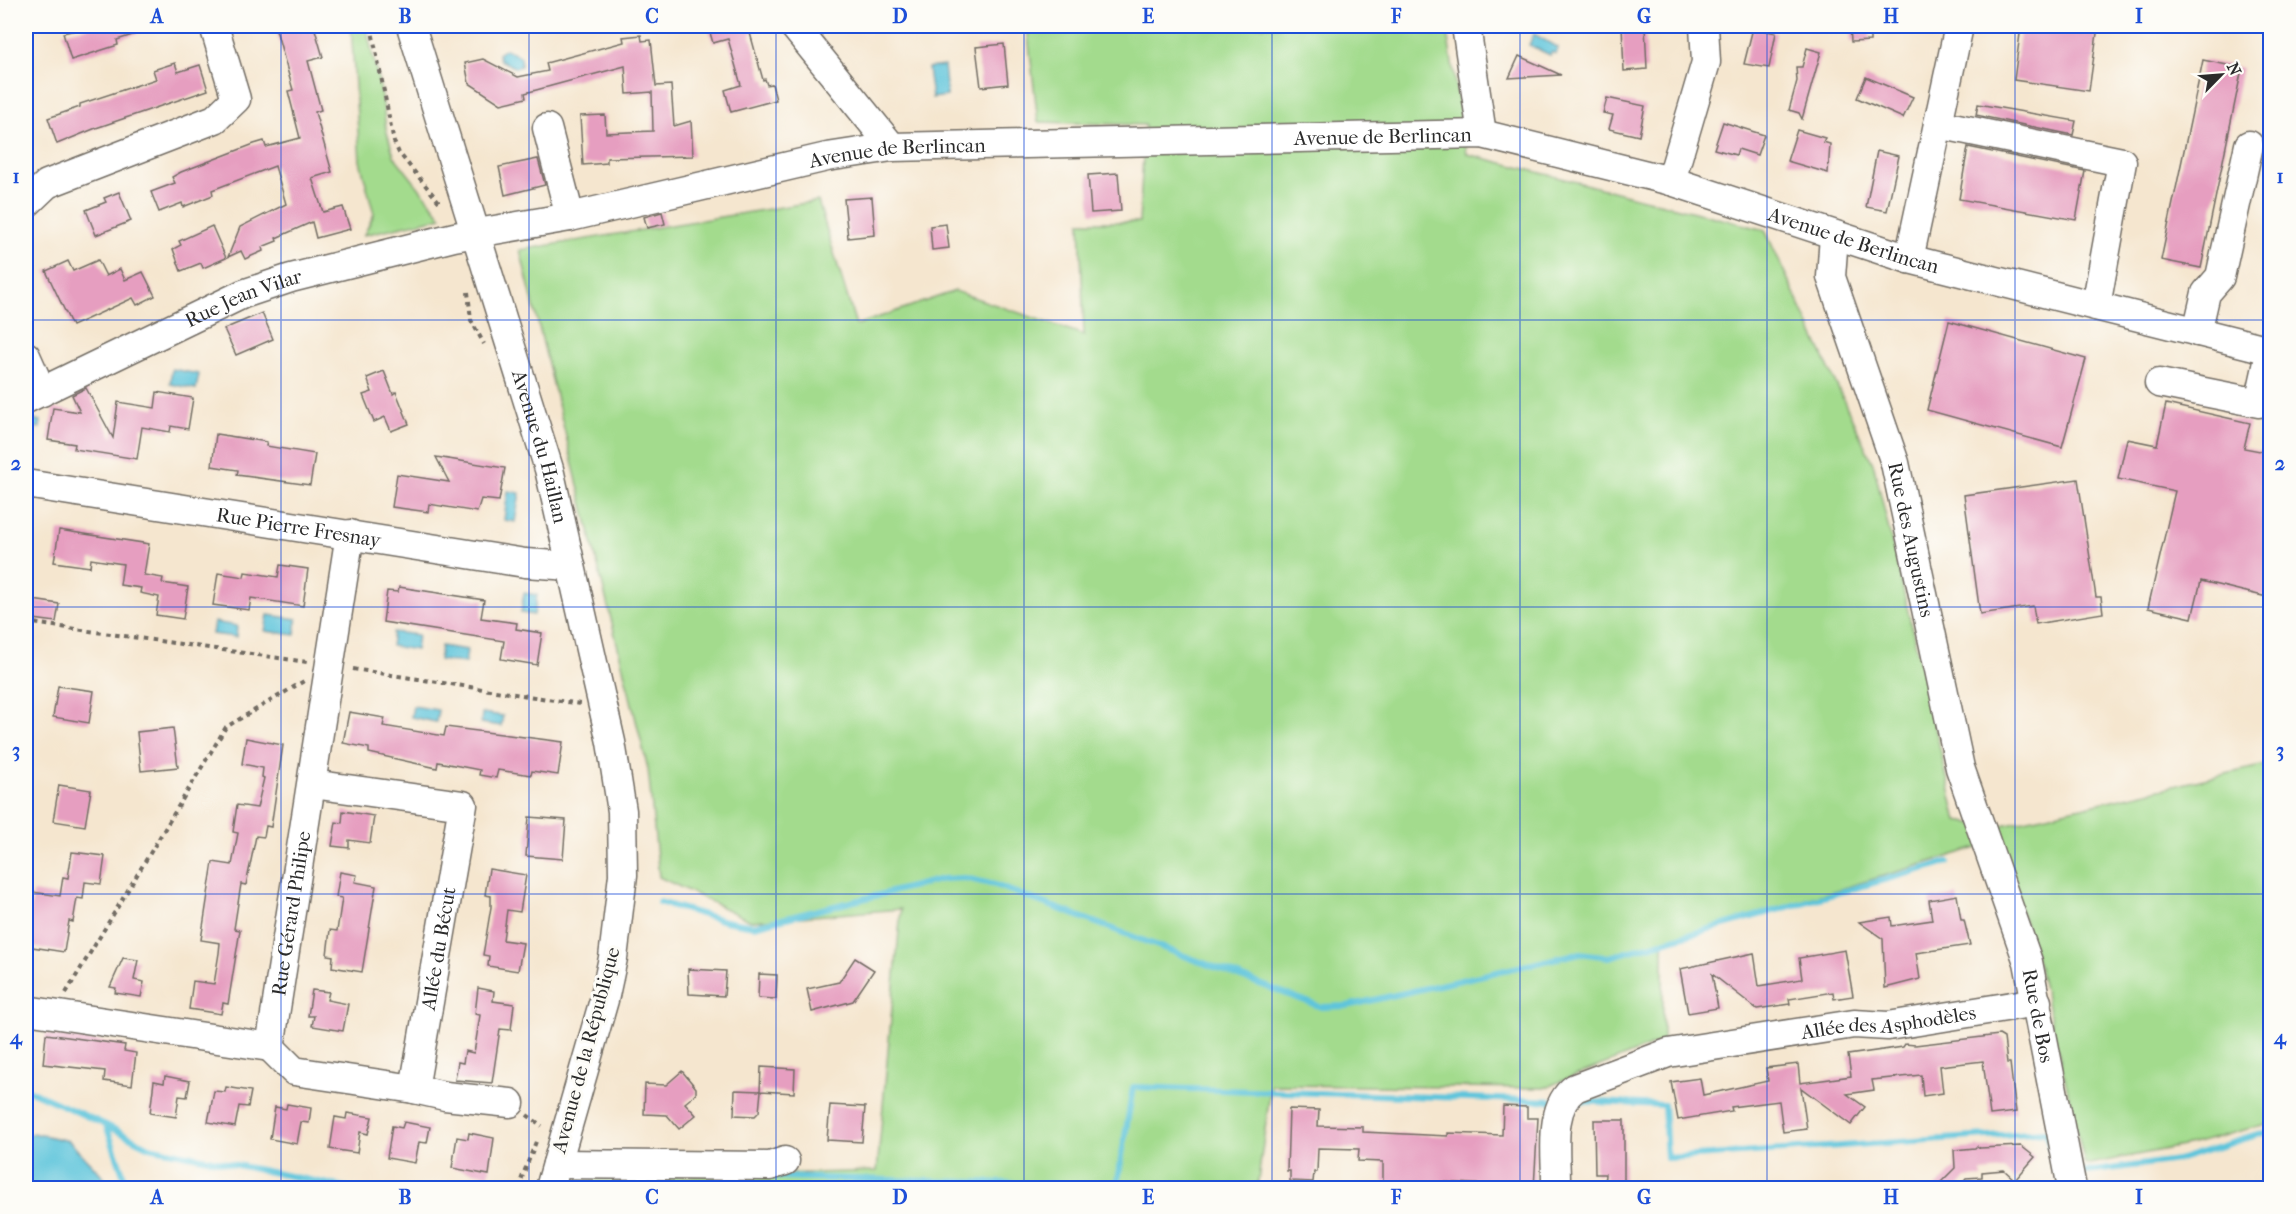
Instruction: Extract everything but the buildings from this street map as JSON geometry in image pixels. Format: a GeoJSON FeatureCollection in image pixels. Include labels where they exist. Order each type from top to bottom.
{"type":"FeatureCollection","features":[{"type":"Feature","properties":{"kind":"street"},"geometry":{"type":"LineString","coordinates":[[26,204],[47,184],[215,119],[236,99],[214,26]]}},
{"type":"Feature","properties":{"kind":"street","name":"Avenue du Haillan"},"geometry":{"type":"LineString","coordinates":[[411,26],[465,236],[543,449],[618,776],[623,832],[623,876]]}},
{"type":"Feature","properties":{"kind":"street"},"geometry":{"type":"LineString","coordinates":[[794,26],[892,147]]}},
{"type":"Feature","properties":{"kind":"street"},"geometry":{"type":"LineString","coordinates":[[1466,26],[1482,134]]}},
{"type":"Feature","properties":{"kind":"street"},"geometry":{"type":"LineString","coordinates":[[1671,182],[1706,62],[1704,26]]}},
{"type":"Feature","properties":{"kind":"street"},"geometry":{"type":"LineString","coordinates":[[1909,259],[1959,26]]}},
{"type":"Feature","properties":{"kind":"street"},"geometry":{"type":"LineString","coordinates":[[1938,124],[2122,162],[2096,306]]}},
{"type":"Feature","properties":{"kind":"street"},"geometry":{"type":"LineString","coordinates":[[547,128],[570,217]]}},
{"type":"Feature","properties":{"kind":"street","name":"Avenue de Berlincan"},"geometry":{"type":"LineString","coordinates":[[465,236],[570,217],[827,157],[892,147],[1482,134],[1671,182],[1909,259],[2271,352]]}},
{"type":"Feature","properties":{"kind":"street"},"geometry":{"type":"LineString","coordinates":[[2197,332],[2206,293],[2220,277],[2249,144]]}},
{"type":"Feature","properties":{"kind":"street","name":"Rue Jean Vilar"},"geometry":{"type":"LineString","coordinates":[[34,395],[243,294],[291,278],[465,236]]}},
{"type":"Feature","properties":{"kind":"street","name":"Rue des Augustins"},"geometry":{"type":"LineString","coordinates":[[1834,236],[1831,277],[1895,462],[1960,768],[1986,848]]}},
{"type":"Feature","properties":{"kind":"street"},"geometry":{"type":"LineString","coordinates":[[2159,383],[2259,404],[2271,352]]}},
{"type":"Feature","properties":{"kind":"street"},"geometry":{"type":"LineString","coordinates":[[26,356],[34,395]]}},
{"type":"Feature","properties":{"kind":"street","name":"Rue Pierre Fresnay"},"geometry":{"type":"LineString","coordinates":[[26,484],[525,562],[571,566]]}},
{"type":"Feature","properties":{"kind":"street","name":"Rue Gérard Philipe"},"geometry":{"type":"LineString","coordinates":[[270,1047],[350,534]]}},
{"type":"Feature","properties":{"kind":"street","name":"Allée du Bécut"},"geometry":{"type":"LineString","coordinates":[[312,784],[463,805],[414,1089]]}},
{"type":"Feature","properties":{"kind":"street","name":"Rue de Bos"},"geometry":{"type":"LineString","coordinates":[[1986,848],[2028,962],[2072,1188]]}},
{"type":"Feature","properties":{"kind":"street","name":"Avenue de la République"},"geometry":{"type":"LineString","coordinates":[[553,1176],[604,1000],[613,958],[623,876]]}},
{"type":"Feature","properties":{"kind":"street","name":"Allée des Asphodèles"},"geometry":{"type":"LineString","coordinates":[[1556,1188],[1558,1111],[1564,1096],[1575,1089],[1668,1053],[1854,1024],[1888,1026],[2037,1002]]}},
{"type":"Feature","properties":{"kind":"street"},"geometry":{"type":"LineString","coordinates":[[39,1013],[270,1047],[294,1071],[414,1089],[445,1096],[510,1103]]}},
{"type":"Feature","properties":{"kind":"street"},"geometry":{"type":"LineString","coordinates":[[553,1176],[770,1166],[785,1161]]}},
{"type":"Feature","properties":{"kind":"path"},"geometry":{"type":"LineString","coordinates":[[371,26],[394,142],[399,153],[465,236]]}},
{"type":"Feature","properties":{"kind":"path"},"geometry":{"type":"LineString","coordinates":[[469,283],[471,320],[485,346]]}},
{"type":"Feature","properties":{"kind":"path"},"geometry":{"type":"LineString","coordinates":[[39,1013],[226,727],[331,666]]}},
{"type":"Feature","properties":{"kind":"path"},"geometry":{"type":"LineString","coordinates":[[584,696],[587,705]]}},
{"type":"Feature","properties":{"kind":"path"},"geometry":{"type":"LineString","coordinates":[[518,1188],[546,1117]]}},
{"type":"Feature","properties":{"kind":"green space"},"geometry":{"type":"Polygon","coordinates":[[[351,26],[366,26],[382,96],[386,129],[394,156],[442,217],[364,235],[374,214],[360,161],[351,26]]]}},
{"type":"Feature","properties":{"kind":"green space"},"geometry":{"type":"Polygon","coordinates":[[[1027,26],[1446,26],[1467,154],[1765,230],[1874,466],[1957,821],[1994,827],[2270,764],[2270,1123],[2193,1144],[2085,1165],[2037,959],[1997,842],[1663,942],[1663,1041],[1544,1088],[1271,1085],[1257,1188],[575,1188],[575,1180],[877,1171],[901,909],[751,921],[659,877],[648,769],[520,250],[818,201],[856,325],[955,291],[1084,335],[1080,222],[1139,222],[1145,125],[1038,122],[1027,26]]]}},
{"type":"Feature","properties":{"kind":"water"},"geometry":{"type":"Polygon","coordinates":[[[1534,34],[1558,48],[1556,54],[1552,52],[1550,55],[1529,45],[1534,34]]]}},
{"type":"Feature","properties":{"kind":"water"},"geometry":{"type":"Polygon","coordinates":[[[505,49],[521,57],[521,66],[516,68],[500,60],[498,54],[505,49]]]}},
{"type":"Feature","properties":{"kind":"water"},"geometry":{"type":"Polygon","coordinates":[[[944,66],[947,96],[932,98],[928,68],[944,66]]]}},
{"type":"Feature","properties":{"kind":"water"},"geometry":{"type":"Polygon","coordinates":[[[172,369],[199,374],[196,389],[170,384],[172,369]]]}},
{"type":"Feature","properties":{"kind":"water"},"geometry":{"type":"Polygon","coordinates":[[[27,419],[41,421],[40,428],[35,427],[33,445],[26,444],[27,419]]]}},
{"type":"Feature","properties":{"kind":"water"},"geometry":{"type":"Polygon","coordinates":[[[508,491],[520,493],[515,522],[504,520],[508,491]]]}},
{"type":"Feature","properties":{"kind":"water"},"geometry":{"type":"Polygon","coordinates":[[[524,593],[537,595],[534,615],[521,613],[524,593]]]}},
{"type":"Feature","properties":{"kind":"water"},"geometry":{"type":"Polygon","coordinates":[[[268,615],[297,619],[295,635],[265,631],[268,615]]]}},
{"type":"Feature","properties":{"kind":"water"},"geometry":{"type":"Polygon","coordinates":[[[214,622],[237,626],[236,637],[212,634],[214,622]]]}},
{"type":"Feature","properties":{"kind":"water"},"geometry":{"type":"Polygon","coordinates":[[[393,632],[418,635],[416,650],[391,646],[393,632]]]}},
{"type":"Feature","properties":{"kind":"water"},"geometry":{"type":"Polygon","coordinates":[[[441,646],[467,650],[465,663],[439,660],[441,646]]]}},
{"type":"Feature","properties":{"kind":"water"},"geometry":{"type":"Polygon","coordinates":[[[413,706],[438,710],[436,722],[411,717],[413,706]]]}},
{"type":"Feature","properties":{"kind":"water"},"geometry":{"type":"Polygon","coordinates":[[[482,713],[503,716],[501,726],[481,723],[482,713]]]}},
{"type":"Feature","properties":{"kind":"water"},"geometry":{"type":"Polygon","coordinates":[[[33,1133],[69,1141],[101,1174],[111,1188],[26,1188],[26,1137],[33,1133]]]}},
{"type":"Feature","properties":{"kind":"waterway"},"geometry":{"type":"LineString","coordinates":[[659,902],[725,921],[754,926],[943,879],[965,878],[995,885],[1321,1007],[1347,1006],[1580,953],[1609,957],[1948,862]]}},
{"type":"Feature","properties":{"kind":"waterway"},"geometry":{"type":"LineString","coordinates":[[774,1177],[1117,1186],[1133,1087],[1556,1101]]}},
{"type":"Feature","properties":{"kind":"waterway"},"geometry":{"type":"LineString","coordinates":[[26,1089],[106,1125],[128,1188]]}},
{"type":"Feature","properties":{"kind":"waterway"},"geometry":{"type":"LineString","coordinates":[[1575,1101],[1664,1105],[1667,1158],[2046,1132],[2050,1148]]}},
{"type":"Feature","properties":{"kind":"waterway"},"geometry":{"type":"LineString","coordinates":[[106,1125],[149,1147],[348,1188]]}},
{"type":"Feature","properties":{"kind":"waterway"},"geometry":{"type":"LineString","coordinates":[[2080,1170],[2080,1173],[2177,1160],[2270,1131]]}}]}
